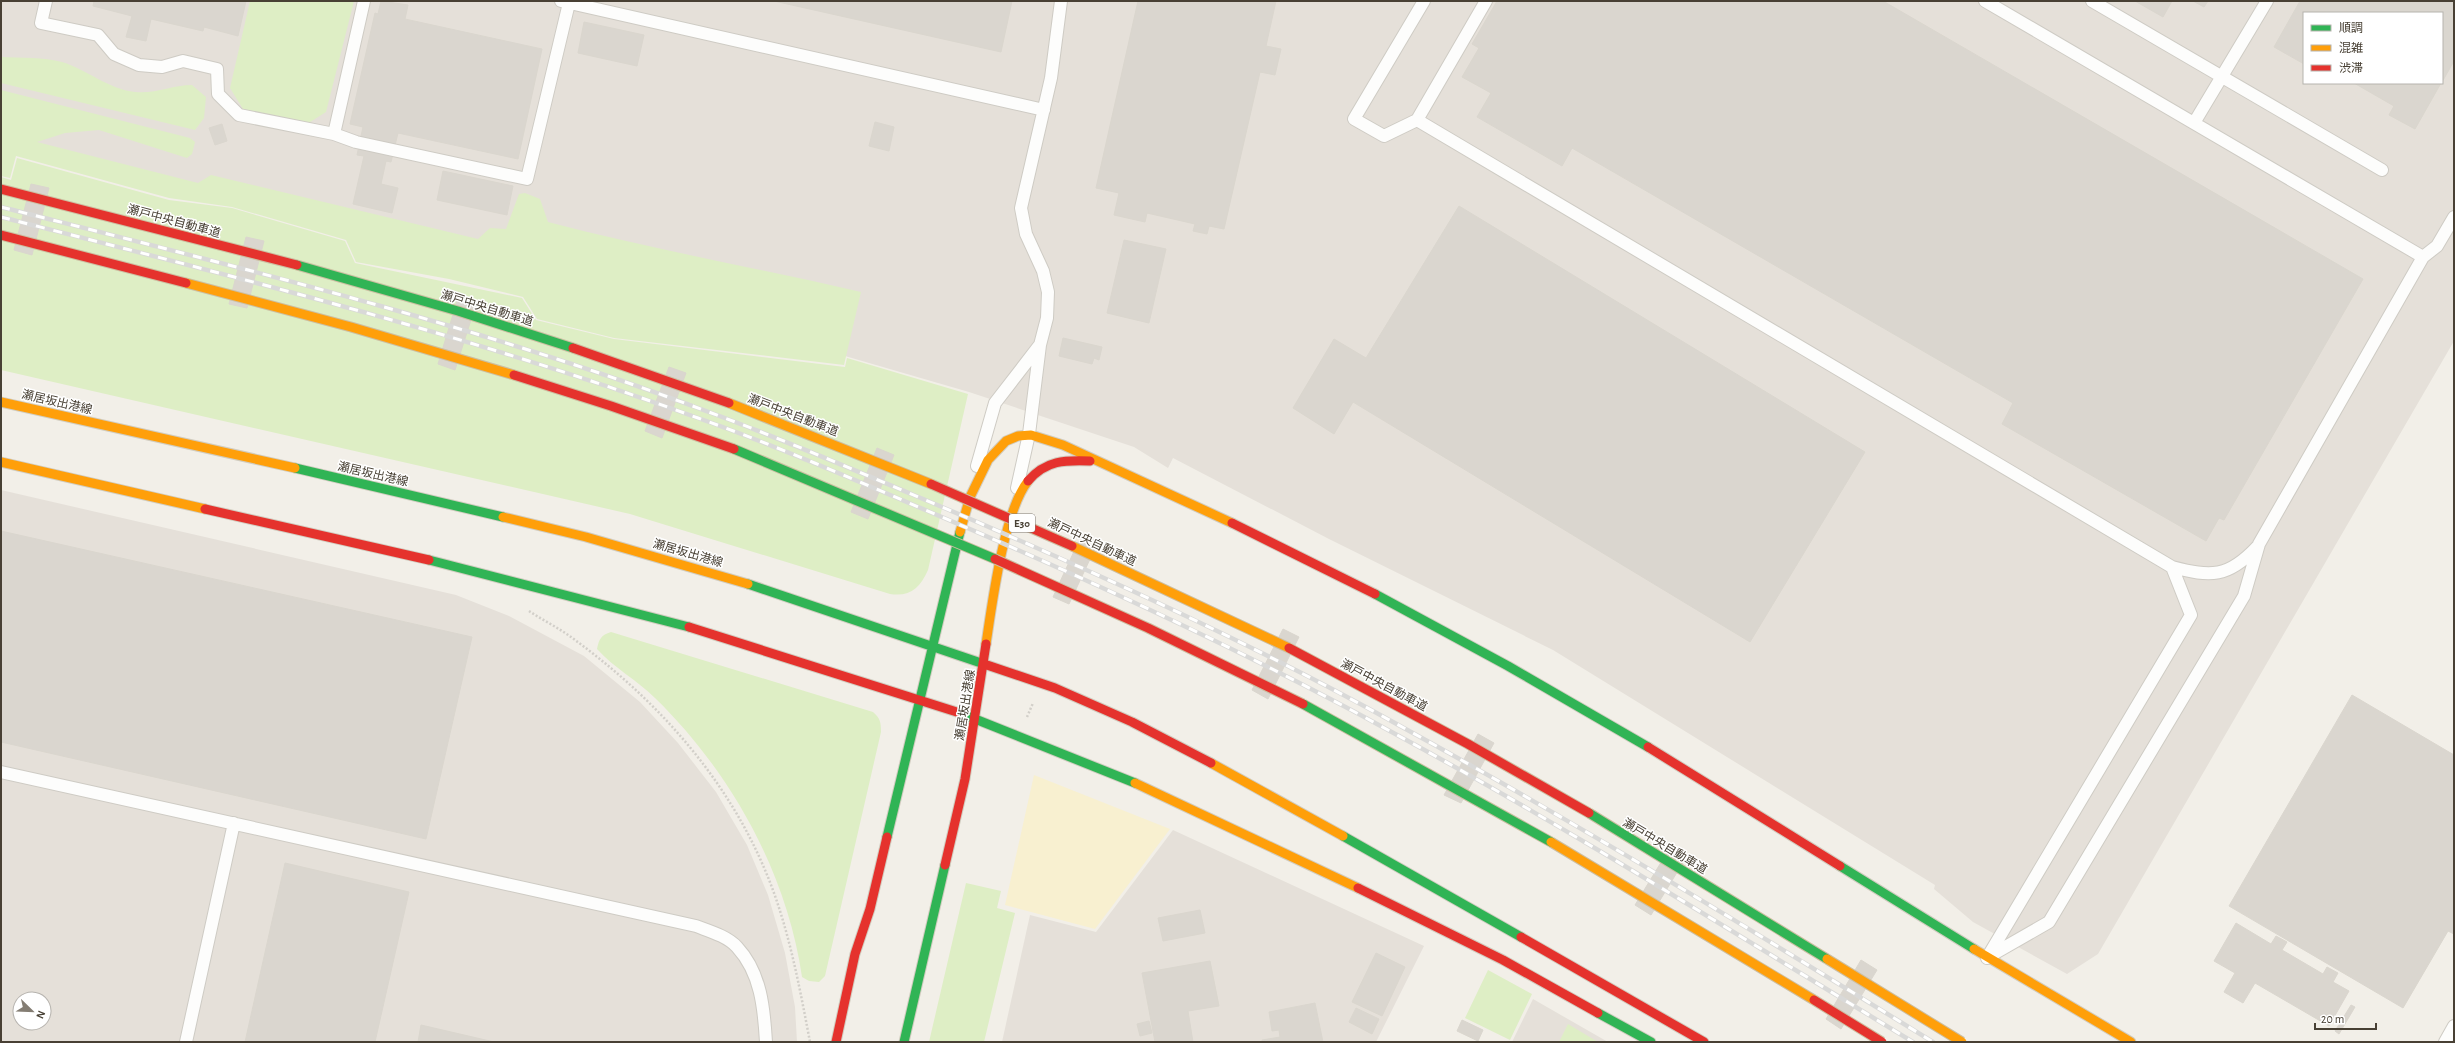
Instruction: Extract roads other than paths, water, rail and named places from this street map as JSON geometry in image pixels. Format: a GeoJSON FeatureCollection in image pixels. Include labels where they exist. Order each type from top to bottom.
{"type":"FeatureCollection","features":[{"type":"Feature","properties":{"kind":"main road","name":"瀬戸中央自動車道"},"geometry":{"type":"LineString","coordinates":[[1,189],[328,273],[523,332],[705,393],[881,462],[1028,526],[1223,616],[1396,703],[1569,802],[1962,1042]]}},
{"type":"Feature","properties":{"kind":"main road"},"geometry":{"type":"LineString","coordinates":[[1,235],[319,318],[529,380],[698,436],[1021,568],[1204,654],[1379,744],[1547,839],[1882,1042]]}},
{"type":"Feature","properties":{"kind":"main road","name":"瀬居坂出港線"},"geometry":{"type":"LineString","coordinates":[[1,402],[248,457],[586,537],[714,573],[934,645],[984,663],[964,782],[904,1042]]}},
{"type":"Feature","properties":{"kind":"main road"},"geometry":{"type":"LineString","coordinates":[[836,1042],[855,954],[870,908],[966,508],[978,476],[988,458],[1000,446],[1015,438],[1029,434],[1044,437],[1263,538],[1395,604],[1542,685],[1681,768],[1987,958],[2131,1042]]}},
{"type":"Feature","properties":{"kind":"main road"},"geometry":{"type":"LineString","coordinates":[[1100,462],[1078,459],[1063,460],[1047,466],[1032,477],[1021,490],[1013,508],[994,596],[984,663],[1055,688],[1118,716],[1241,778],[1398,865],[1704,1042]]}},
{"type":"Feature","properties":{"kind":"main road"},"geometry":{"type":"LineString","coordinates":[[1,462],[409,555],[568,594],[705,631],[975,718],[1109,771],[1354,887],[1503,960],[1651,1042]]}},
{"type":"Feature","properties":{"kind":"lane"},"geometry":{"type":"LineString","coordinates":[[46,1],[41,23],[98,36],[114,54],[126,61],[151,67],[167,66],[183,61],[217,69],[218,94],[239,115],[334,134],[356,142],[527,178],[565,2],[1044,110]]}},
{"type":"Feature","properties":{"kind":"lane"},"geometry":{"type":"LineString","coordinates":[[334,134],[364,1]]}},
{"type":"Feature","properties":{"kind":"lane"},"geometry":{"type":"LineString","coordinates":[[1013,508],[1029,434],[1040,345],[1046,318],[1048,292],[1043,271],[1026,234],[1021,208],[1051,78],[1061,1]]}},
{"type":"Feature","properties":{"kind":"lane"},"geometry":{"type":"LineString","coordinates":[[1424,1],[1354,119],[1384,136],[1417,120],[1486,1]]}},
{"type":"Feature","properties":{"kind":"lane"},"geometry":{"type":"LineString","coordinates":[[1985,1],[2423,257]]}},
{"type":"Feature","properties":{"kind":"lane"},"geometry":{"type":"LineString","coordinates":[[2092,1],[2382,170]]}},
{"type":"Feature","properties":{"kind":"lane"},"geometry":{"type":"LineString","coordinates":[[2194,123],[2267,1]]}},
{"type":"Feature","properties":{"kind":"lane"},"geometry":{"type":"LineString","coordinates":[[1417,120],[2172,567],[2211,574],[2228,571],[2244,561],[2260,544]]}},
{"type":"Feature","properties":{"kind":"lane"},"geometry":{"type":"LineString","coordinates":[[1987,958],[2049,922],[2244,596],[2260,544],[2423,257],[2437,246],[2454,217]]}},
{"type":"Feature","properties":{"kind":"lane"},"geometry":{"type":"LineString","coordinates":[[966,508],[995,403],[1040,345]]}},
{"type":"Feature","properties":{"kind":"lane"},"geometry":{"type":"LineString","coordinates":[[1987,958],[2191,615],[2172,567]]}},
{"type":"Feature","properties":{"kind":"lane"},"geometry":{"type":"LineString","coordinates":[[1,772],[689,924],[714,933],[736,946],[750,966],[760,989],[764,1009],[766,1042]]}},
{"type":"Feature","properties":{"kind":"lane"},"geometry":{"type":"LineString","coordinates":[[186,1042],[234,823]]}},
{"type":"Feature","properties":{"kind":"lane"},"geometry":{"type":"LineString","coordinates":[[2445,1042],[2454,1026]]}},
{"type":"Feature","properties":{"kind":"railway"},"geometry":{"type":"LineString","coordinates":[[1,207],[268,275],[445,324],[533,351],[620,380],[736,422],[999,532],[1170,608],[1282,663],[1393,722],[1598,839],[1933,1042]]}},
{"type":"Feature","properties":{"kind":"railway"},"geometry":{"type":"LineString","coordinates":[[1,217],[265,285],[526,360],[612,388],[755,439],[982,534],[1100,586],[1216,641],[1331,699],[1388,730],[1587,843],[1913,1042]]}}]}
